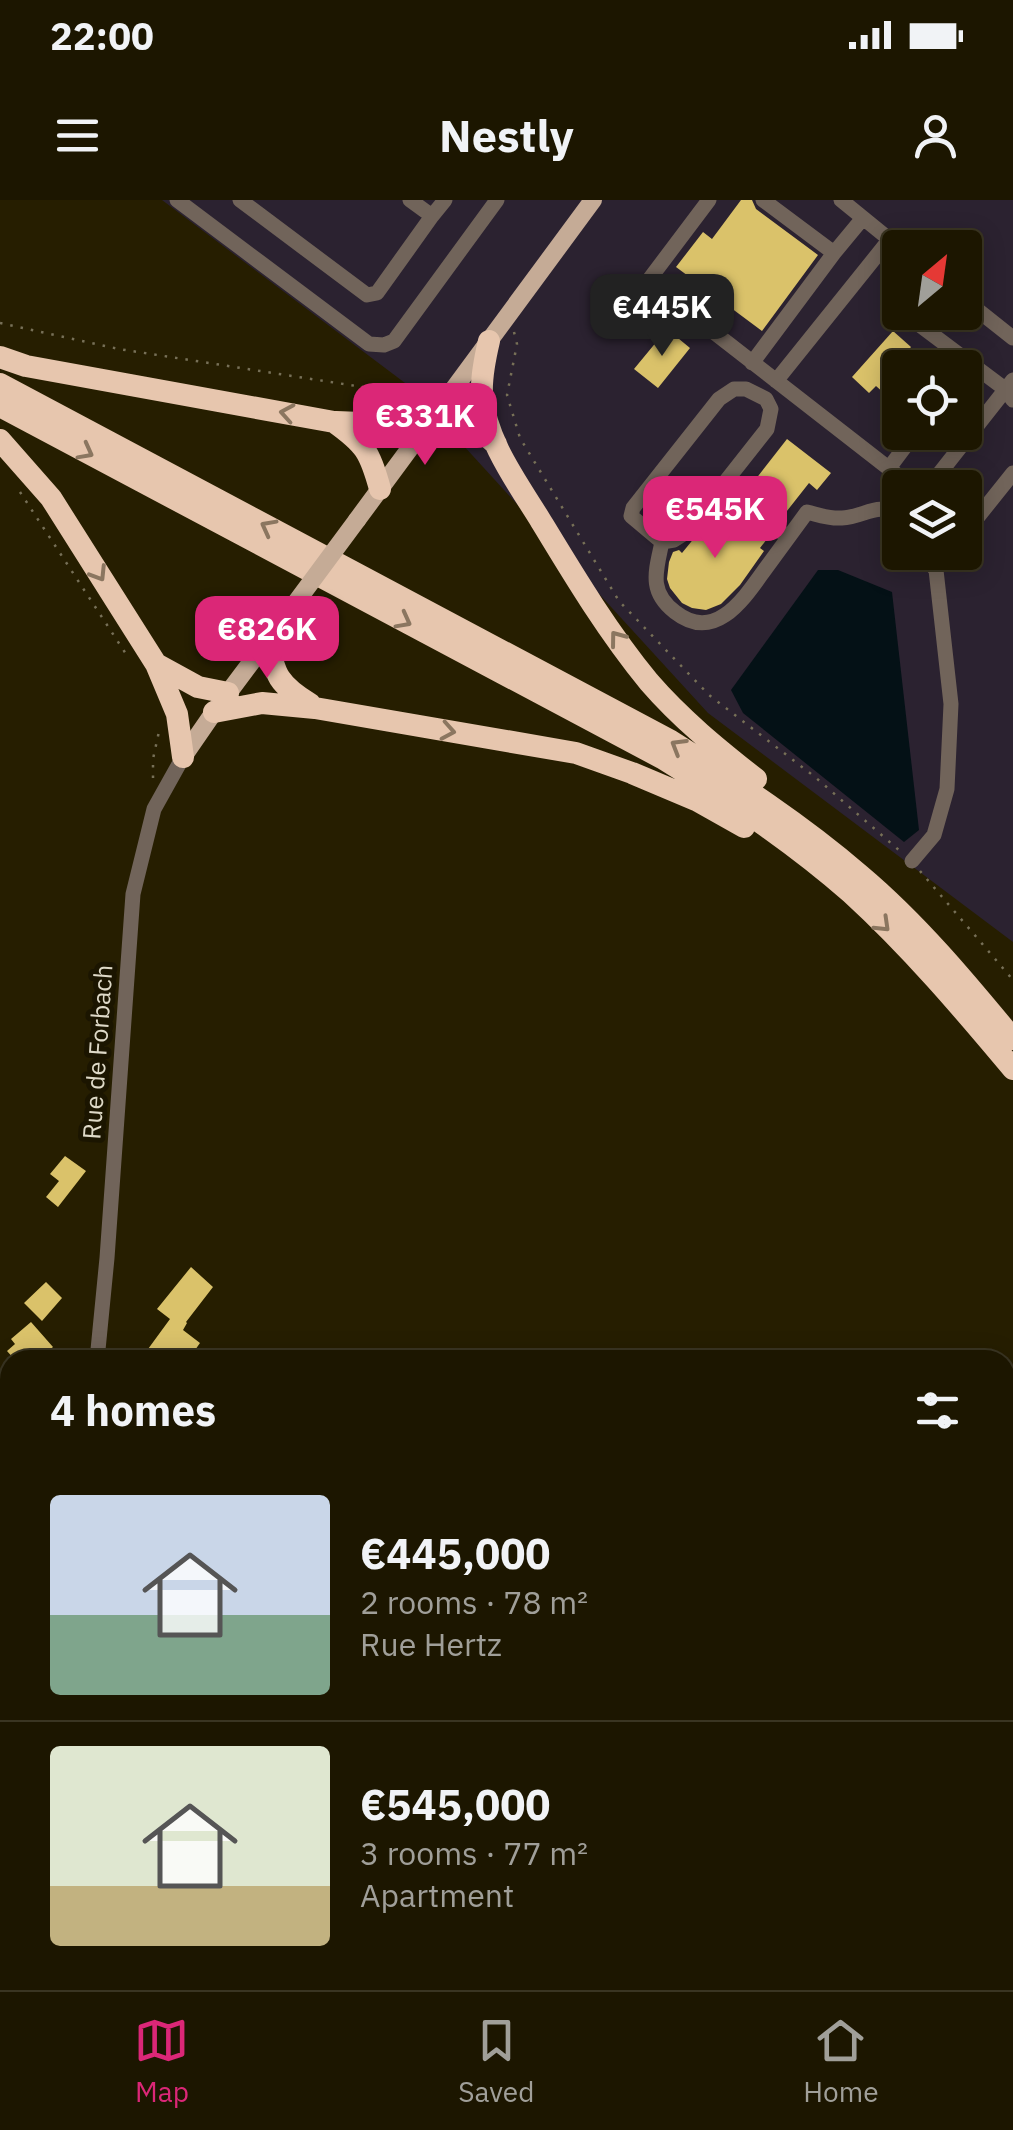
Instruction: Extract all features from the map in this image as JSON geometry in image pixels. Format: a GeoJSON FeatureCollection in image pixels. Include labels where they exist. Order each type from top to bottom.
{"type":"FeatureCollection","features":[{"type":"Feature","properties":{"kind":"highway"},"geometry":{"type":"LineString","coordinates":[[489,341],[482,394],[496,444],[598,614],[650,682],[707,741],[818,828],[900,941],[1013,1069]]}},
{"type":"Feature","properties":{"kind":"highway"},"geometry":{"type":"LineString","coordinates":[[0,357],[26,366],[334,422],[386,424],[437,411],[478,428],[496,444]]}},
{"type":"Feature","properties":{"kind":"highway"},"geometry":{"type":"LineString","coordinates":[[0,384],[671,741],[756,794],[964,980],[1013,1039]]}},
{"type":"Feature","properties":{"kind":"highway"},"geometry":{"type":"LineString","coordinates":[[0,406],[662,758],[855,884]]}},
{"type":"Feature","properties":{"kind":"highway"},"geometry":{"type":"LineString","coordinates":[[334,422],[356,438],[372,458],[380,489]]}},
{"type":"Feature","properties":{"kind":"highway"},"geometry":{"type":"LineString","coordinates":[[0,440],[51,498],[156,664],[176,714],[184,757]]}},
{"type":"Feature","properties":{"kind":"highway"},"geometry":{"type":"LineString","coordinates":[[268,640],[273,670],[288,691],[316,708]]}},
{"type":"Feature","properties":{"kind":"highway"},"geometry":{"type":"LineString","coordinates":[[156,664],[198,687],[228,693]]}},
{"type":"Feature","properties":{"kind":"highway"},"geometry":{"type":"LineString","coordinates":[[214,712],[262,702],[316,708],[576,753],[696,800],[758,834],[804,869],[855,884]]}},
{"type":"Feature","properties":{"kind":"main road"},"geometry":{"type":"LineString","coordinates":[[184,757],[593,200]]}},
{"type":"Feature","properties":{"kind":"street"},"geometry":{"type":"LineString","coordinates":[[177,200],[370,344],[384,345],[394,341],[497,200]]}},
{"type":"Feature","properties":{"kind":"street"},"geometry":{"type":"LineString","coordinates":[[240,200],[367,295],[377,292],[444,200]]}},
{"type":"Feature","properties":{"kind":"street"},"geometry":{"type":"LineString","coordinates":[[410,200],[432,216]]}},
{"type":"Feature","properties":{"kind":"street"},"geometry":{"type":"LineString","coordinates":[[709,200],[648,281],[892,470]]}},
{"type":"Feature","properties":{"kind":"street"},"geometry":{"type":"LineString","coordinates":[[762,200],[834,253]]}},
{"type":"Feature","properties":{"kind":"street"},"geometry":{"type":"LineString","coordinates":[[841,200],[882,233]]}},
{"type":"Feature","properties":{"kind":"street"},"geometry":{"type":"LineString","coordinates":[[752,362],[863,218]]}},
{"type":"Feature","properties":{"kind":"street"},"geometry":{"type":"LineString","coordinates":[[759,394],[882,259]]}},
{"type":"Feature","properties":{"kind":"street"},"geometry":{"type":"LineString","coordinates":[[982,313],[1013,338]]}},
{"type":"Feature","properties":{"kind":"street"},"geometry":{"type":"LineString","coordinates":[[926,330],[949,350]]}},
{"type":"Feature","properties":{"kind":"street"},"geometry":{"type":"LineString","coordinates":[[943,470],[1010,390],[982,374]]}},
{"type":"Feature","properties":{"kind":"street"},"geometry":{"type":"LineString","coordinates":[[746,388],[766,399],[771,409],[766,429],[721,487],[685,533],[674,540],[662,542],[631,516],[633,508],[719,399],[746,388]]}},
{"type":"Feature","properties":{"kind":"street"},"geometry":{"type":"LineString","coordinates":[[889,468],[902,450]]}},
{"type":"Feature","properties":{"kind":"street"},"geometry":{"type":"LineString","coordinates":[[982,512],[1013,473]]}},
{"type":"Feature","properties":{"kind":"street"},"geometry":{"type":"LineString","coordinates":[[721,487],[788,538]]}},
{"type":"Feature","properties":{"kind":"street"},"geometry":{"type":"LineString","coordinates":[[662,542],[654,578],[662,600],[694,622],[714,620],[738,607],[807,512],[846,518],[882,508]]}},
{"type":"Feature","properties":{"kind":"street"},"geometry":{"type":"LineString","coordinates":[[912,862],[934,835],[947,789],[951,704],[936,570]]}},
{"type":"Feature","properties":{"kind":"street","name":"Rue de Forbach"},"geometry":{"type":"LineString","coordinates":[[98,1350],[133,894],[154,810],[184,757]]}},
{"type":"Feature","properties":{"kind":"path"},"geometry":{"type":"LineString","coordinates":[[0,323],[119,350],[382,390],[460,380]]}},
{"type":"Feature","properties":{"kind":"path"},"geometry":{"type":"LineString","coordinates":[[12,482],[129,658]]}},
{"type":"Feature","properties":{"kind":"path"},"geometry":{"type":"LineString","coordinates":[[154,810],[153,758],[160,724]]}},
{"type":"Feature","properties":{"kind":"path"},"geometry":{"type":"LineString","coordinates":[[912,862],[1013,980]]}},
{"type":"Feature","properties":{"kind":"shaded area"},"geometry":{"type":"Polygon","coordinates":[[[162,200],[1013,200],[1013,942],[708,713],[409,386],[162,200]]]}},
{"type":"Feature","properties":{"kind":"shaded area"},"geometry":{"type":"Polygon","coordinates":[[[818,570],[838,570],[892,592],[919,830],[904,842],[743,713],[731,690],[818,570]]]}},
{"type":"Feature","properties":{"kind":"building"},"geometry":{"type":"Polygon","coordinates":[[[741,200],[752,200],[756,209],[818,255],[762,331],[676,267],[703,232],[712,239],[741,200]]]}},
{"type":"Feature","properties":{"kind":"building"},"geometry":{"type":"Polygon","coordinates":[[[667,329],[690,348],[658,388],[634,369],[667,329]]]}},
{"type":"Feature","properties":{"kind":"building"},"geometry":{"type":"Polygon","coordinates":[[[893,331],[911,347],[882,350],[882,391],[876,386],[869,393],[852,377],[893,331]]]}},
{"type":"Feature","properties":{"kind":"building"},"geometry":{"type":"Polygon","coordinates":[[[787,439],[831,473],[817,490],[809,483],[783,516],[748,489],[787,439]]]}},
{"type":"Feature","properties":{"kind":"building"},"geometry":{"type":"Polygon","coordinates":[[[722,504],[767,539],[760,548],[764,551],[721,604],[706,610],[692,608],[682,603],[670,588],[669,562],[673,552],[682,553],[722,504]]]}},
{"type":"Feature","properties":{"kind":"building"},"geometry":{"type":"Polygon","coordinates":[[[65,1156],[86,1171],[58,1207],[46,1197],[59,1181],[50,1174],[65,1156]]]}},
{"type":"Feature","properties":{"kind":"building"},"geometry":{"type":"Polygon","coordinates":[[[191,1267],[213,1287],[183,1330],[200,1343],[195,1350],[147,1350],[170,1319],[157,1309],[191,1267]]]}},
{"type":"Feature","properties":{"kind":"building"},"geometry":{"type":"Polygon","coordinates":[[[46,1282],[62,1298],[42,1321],[24,1303],[46,1282]]]}},
{"type":"Feature","properties":{"kind":"building"},"geometry":{"type":"Polygon","coordinates":[[[31,1322],[53,1347],[8,1350],[15,1344],[11,1339],[31,1322]]]}}]}
